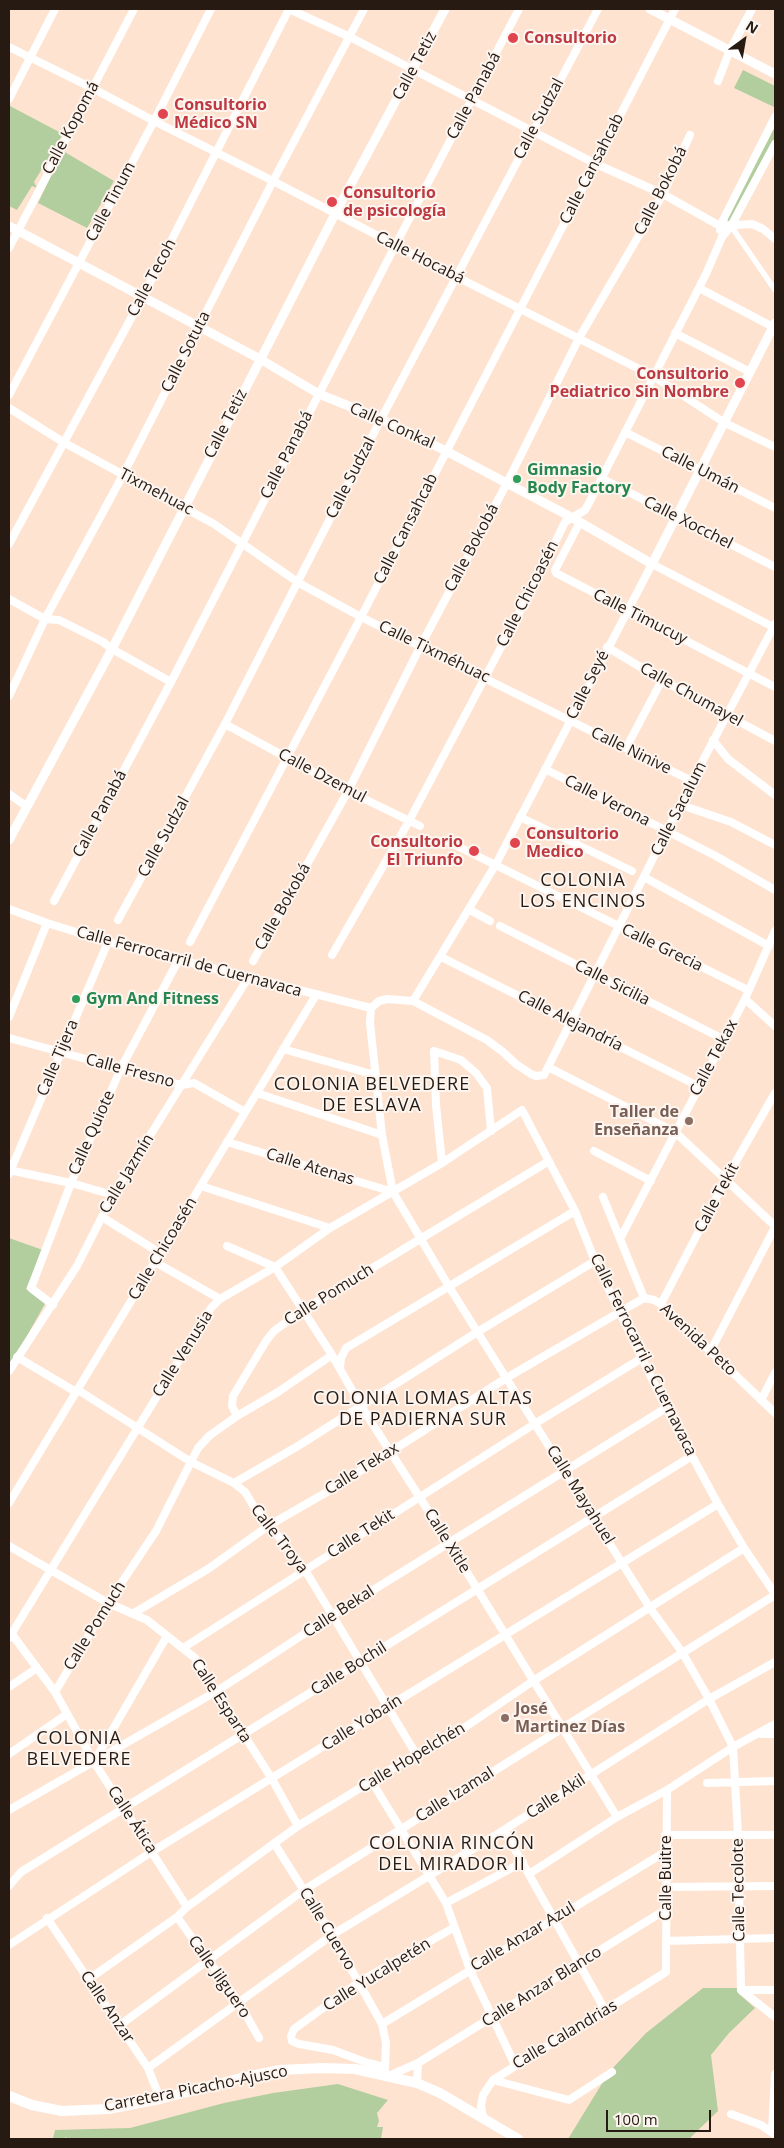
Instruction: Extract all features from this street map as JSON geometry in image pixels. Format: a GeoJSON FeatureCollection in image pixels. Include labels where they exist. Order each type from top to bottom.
{"type":"FeatureCollection","features":[{"type":"Feature","properties":{"kind":"main road","name":"Carretera Picacho-Ajusco"},"geometry":{"type":"LineString","coordinates":[[9,2096],[32,2106],[62,2111],[108,2109],[160,2099],[280,2070],[355,2069],[387,2072],[417,2083],[440,2093],[518,2139]]}},
{"type":"Feature","properties":{"kind":"street"},"geometry":{"type":"LineString","coordinates":[[9,99],[55,9]]}},
{"type":"Feature","properties":{"kind":"street","name":"Calle Kopomá"},"geometry":{"type":"LineString","coordinates":[[9,248],[134,9]]}},
{"type":"Feature","properties":{"kind":"street","name":"Calle Tinum"},"geometry":{"type":"LineString","coordinates":[[9,395],[154,122],[211,9]]}},
{"type":"Feature","properties":{"kind":"street"},"geometry":{"type":"LineString","coordinates":[[289,9],[350,37],[596,164],[662,194],[720,226],[752,224],[763,229],[775,239]]}},
{"type":"Feature","properties":{"kind":"street","name":"Calle Tecoh"},"geometry":{"type":"LineString","coordinates":[[9,544],[142,298],[289,9]]}},
{"type":"Feature","properties":{"kind":"street","name":"Calle Sotuta"},"geometry":{"type":"LineString","coordinates":[[9,696],[45,619],[123,475],[273,181],[364,9]]}},
{"type":"Feature","properties":{"kind":"street","name":"Calle Tetiz"},"geometry":{"type":"LineString","coordinates":[[9,840],[112,650],[335,214],[445,9]]}},
{"type":"Feature","properties":{"kind":"street","name":"Calle Panabá"},"geometry":{"type":"LineString","coordinates":[[54,901],[171,682],[519,9]]}},
{"type":"Feature","properties":{"kind":"street","name":"Calle Sudzal"},"geometry":{"type":"LineString","coordinates":[[118,920],[225,724],[381,420],[598,9]]}},
{"type":"Feature","properties":{"kind":"street"},"geometry":{"type":"LineString","coordinates":[[650,9],[775,74]]}},
{"type":"Feature","properties":{"kind":"street","name":"Calle Cansahcab"},"geometry":{"type":"LineString","coordinates":[[190,942],[361,617],[675,9]]}},
{"type":"Feature","properties":{"kind":"street"},"geometry":{"type":"LineString","coordinates":[[718,81],[730,50],[752,9]]}},
{"type":"Feature","properties":{"kind":"street","name":"Calle Hocabá"},"geometry":{"type":"LineString","coordinates":[[9,47],[92,88],[154,122],[217,152],[457,278],[653,376],[725,422],[775,447]]}},
{"type":"Feature","properties":{"kind":"street"},"geometry":{"type":"LineString","coordinates":[[722,237],[720,226],[775,117]]}},
{"type":"Feature","properties":{"kind":"street","name":"Calle Bokobá"},"geometry":{"type":"LineString","coordinates":[[253,961],[348,791],[579,338],[662,194],[690,135]]}},
{"type":"Feature","properties":{"kind":"street","name":"Calle Chicoasén"},"geometry":{"type":"LineString","coordinates":[[332,955],[409,821],[543,568],[562,526],[575,520],[584,510],[602,478],[699,288],[722,237],[730,226],[775,144]]}},
{"type":"Feature","properties":{"kind":"street","name":"Calle Conkal"},"geometry":{"type":"LineString","coordinates":[[9,226],[260,359],[319,394],[381,420],[446,451],[575,520],[652,564],[775,627]]}},
{"type":"Feature","properties":{"kind":"street"},"geometry":{"type":"LineString","coordinates":[[730,226],[775,290]]}},
{"type":"Feature","properties":{"kind":"street"},"geometry":{"type":"LineString","coordinates":[[699,288],[774,326]]}},
{"type":"Feature","properties":{"kind":"street","name":"Calle Seyé"},"geometry":{"type":"LineString","coordinates":[[413,1001],[470,910],[496,864],[774,326]]}},
{"type":"Feature","properties":{"kind":"street"},"geometry":{"type":"LineString","coordinates":[[675,332],[750,372]]}},
{"type":"Feature","properties":{"kind":"street","name":"Tixmehuac"},"geometry":{"type":"LineString","coordinates":[[9,408],[63,442],[184,506],[214,524],[241,545],[298,583]]}},
{"type":"Feature","properties":{"kind":"street","name":"Calle Umán"},"geometry":{"type":"LineString","coordinates":[[625,432],[775,508]]}},
{"type":"Feature","properties":{"kind":"street","name":"Calle Xocchel"},"geometry":{"type":"LineString","coordinates":[[602,478],[775,567]]}},
{"type":"Feature","properties":{"kind":"street","name":"Calle Timucuy"},"geometry":{"type":"LineString","coordinates":[[575,520],[555,570],[556,573],[775,687]]}},
{"type":"Feature","properties":{"kind":"street","name":"Calle Tixméhuac"},"geometry":{"type":"LineString","coordinates":[[298,583],[361,617],[421,645],[569,721]]}},
{"type":"Feature","properties":{"kind":"street"},"geometry":{"type":"LineString","coordinates":[[9,599],[45,619],[59,620],[103,642],[112,650],[171,682]]}},
{"type":"Feature","properties":{"kind":"street","name":"Calle Sacalum"},"geometry":{"type":"LineString","coordinates":[[546,1071],[569,1022],[668,832],[713,740],[775,627]]}},
{"type":"Feature","properties":{"kind":"street","name":"Calle Chumayel"},"geometry":{"type":"LineString","coordinates":[[608,647],[662,680],[775,741]]}},
{"type":"Feature","properties":{"kind":"street"},"geometry":{"type":"LineString","coordinates":[[626,748],[662,680]]}},
{"type":"Feature","properties":{"kind":"street","name":"Calle Ninive"},"geometry":{"type":"LineString","coordinates":[[569,721],[692,781]]}},
{"type":"Feature","properties":{"kind":"street","name":"Calle Dzemul"},"geometry":{"type":"LineString","coordinates":[[225,724],[348,791],[420,826]]}},
{"type":"Feature","properties":{"kind":"street"},"geometry":{"type":"LineString","coordinates":[[713,740],[728,759],[775,795]]}},
{"type":"Feature","properties":{"kind":"street","name":"Calle Verona"},"geometry":{"type":"LineString","coordinates":[[545,769],[668,832],[775,890]]}},
{"type":"Feature","properties":{"kind":"street"},"geometry":{"type":"LineString","coordinates":[[9,794],[26,806]]}},
{"type":"Feature","properties":{"kind":"street"},"geometry":{"type":"LineString","coordinates":[[681,805],[731,822],[775,845]]}},
{"type":"Feature","properties":{"kind":"street"},"geometry":{"type":"LineString","coordinates":[[520,817],[632,871]]}},
{"type":"Feature","properties":{"kind":"street"},"geometry":{"type":"LineString","coordinates":[[447,841],[496,864]]}},
{"type":"Feature","properties":{"kind":"street","name":"Calle Grecia"},"geometry":{"type":"LineString","coordinates":[[496,864],[748,990]]}},
{"type":"Feature","properties":{"kind":"street"},"geometry":{"type":"LineString","coordinates":[[644,877],[769,946]]}},
{"type":"Feature","properties":{"kind":"street","name":"Calle Ferrocarril de Cuernavaca"},"geometry":{"type":"LineString","coordinates":[[9,909],[47,924],[108,942],[371,1008]]}},
{"type":"Feature","properties":{"kind":"street"},"geometry":{"type":"LineString","coordinates":[[470,910],[490,921]]}},
{"type":"Feature","properties":{"kind":"street"},"geometry":{"type":"LineString","coordinates":[[9,1017],[47,924]]}},
{"type":"Feature","properties":{"kind":"street","name":"Calle Sicilia"},"geometry":{"type":"LineString","coordinates":[[500,926],[724,1039]]}},
{"type":"Feature","properties":{"kind":"street","name":"Calle Tekax"},"geometry":{"type":"LineString","coordinates":[[621,1237],[745,999],[775,931]]}},
{"type":"Feature","properties":{"kind":"street","name":"Calle Tijera"},"geometry":{"type":"LineString","coordinates":[[9,1171],[108,942]]}},
{"type":"Feature","properties":{"kind":"street","name":"Calle Alejandría"},"geometry":{"type":"LineString","coordinates":[[441,957],[698,1086]]}},
{"type":"Feature","properties":{"kind":"street","name":"Calle Quiote"},"geometry":{"type":"LineString","coordinates":[[53,1305],[31,1288],[71,1182],[121,1068],[179,959]]}},
{"type":"Feature","properties":{"kind":"street","name":"Calle Jazmín"},"geometry":{"type":"LineString","coordinates":[[9,1371],[77,1266],[113,1194],[248,978]]}},
{"type":"Feature","properties":{"kind":"street","name":"Calle Chicoasén"},"geometry":{"type":"LineString","coordinates":[[9,1503],[316,995]]}},
{"type":"Feature","properties":{"kind":"street"},"geometry":{"type":"LineString","coordinates":[[393,1192],[382,1135],[370,1023],[371,1008],[386,999],[413,1001],[487,1040],[531,1074],[536,1076],[546,1071],[675,1132],[775,1226],[710,1352]]}},
{"type":"Feature","properties":{"kind":"street"},"geometry":{"type":"LineString","coordinates":[[745,999],[775,1026]]}},
{"type":"Feature","properties":{"kind":"street","name":"Calle Fresno"},"geometry":{"type":"LineString","coordinates":[[9,1038],[182,1085],[194,1083],[245,1112]]}},
{"type":"Feature","properties":{"kind":"street"},"geometry":{"type":"LineString","coordinates":[[283,1049],[376,1075]]}},
{"type":"Feature","properties":{"kind":"street"},"geometry":{"type":"LineString","coordinates":[[442,1163],[436,1105],[434,1051],[461,1060],[476,1073],[487,1088],[491,1131]]}},
{"type":"Feature","properties":{"kind":"street"},"geometry":{"type":"LineString","coordinates":[[256,1093],[382,1135]]}},
{"type":"Feature","properties":{"kind":"street","name":"Calle Tekit"},"geometry":{"type":"LineString","coordinates":[[661,1304],[726,1179],[775,1093]]}},
{"type":"Feature","properties":{"kind":"street","name":"Calle Venusia"},"geometry":{"type":"LineString","coordinates":[[10,1636],[211,1308],[220,1299],[275,1267],[330,1228],[442,1163],[522,1110]]}},
{"type":"Feature","properties":{"kind":"street","name":"Calle Ferrocarril a Cuernavaca"},"geometry":{"type":"LineString","coordinates":[[522,1110],[575,1211],[595,1261],[666,1408],[718,1504],[744,1548],[775,1594]]}},
{"type":"Feature","properties":{"kind":"street","name":"Calle Atenas"},"geometry":{"type":"LineString","coordinates":[[227,1142],[393,1192]]}},
{"type":"Feature","properties":{"kind":"street"},"geometry":{"type":"LineString","coordinates":[[594,1151],[651,1181]]}},
{"type":"Feature","properties":{"kind":"street","name":"Calle Pomuch"},"geometry":{"type":"LineString","coordinates":[[54,1692],[108,1603],[156,1531],[198,1448],[209,1436],[237,1416],[232,1406],[233,1396],[274,1331],[303,1310],[549,1160]]}},
{"type":"Feature","properties":{"kind":"street"},"geometry":{"type":"LineString","coordinates":[[9,1171],[71,1182],[113,1194]]}},
{"type":"Feature","properties":{"kind":"street"},"geometry":{"type":"LineString","coordinates":[[201,1186],[330,1228]]}},
{"type":"Feature","properties":{"kind":"street","name":"Calle Mayahuel"},"geometry":{"type":"LineString","coordinates":[[393,1192],[422,1238],[448,1286],[508,1377],[650,1608],[682,1652],[710,1699],[733,1747]]}},
{"type":"Feature","properties":{"kind":"street","name":"Avenida Peto"},"geometry":{"type":"LineString","coordinates":[[603,1196],[644,1298],[661,1304],[775,1413]]}},
{"type":"Feature","properties":{"kind":"street"},"geometry":{"type":"LineString","coordinates":[[340,1368],[341,1358],[346,1348],[575,1211]]}},
{"type":"Feature","properties":{"kind":"street"},"geometry":{"type":"LineString","coordinates":[[102,1217],[160,1253]]}},
{"type":"Feature","properties":{"kind":"street"},"geometry":{"type":"LineString","coordinates":[[227,1246],[275,1267]]}},
{"type":"Feature","properties":{"kind":"street"},"geometry":{"type":"LineString","coordinates":[[234,1483],[361,1406],[478,1331],[595,1261]]}},
{"type":"Feature","properties":{"kind":"street"},"geometry":{"type":"LineString","coordinates":[[155,1262],[220,1299]]}},
{"type":"Feature","properties":{"kind":"street","name":"Calle Xitle"},"geometry":{"type":"LineString","coordinates":[[275,1267],[332,1355],[361,1406],[449,1543],[533,1681],[564,1727],[617,1816]]}},
{"type":"Feature","properties":{"kind":"street","name":"Calle Tekax"},"geometry":{"type":"LineString","coordinates":[[134,1614],[208,1569],[268,1526],[508,1377],[644,1298]]}},
{"type":"Feature","properties":{"kind":"street"},"geometry":{"type":"LineString","coordinates":[[237,1416],[278,1392],[332,1355]]}},
{"type":"Feature","properties":{"kind":"street","name":"Calle Troya"},"geometry":{"type":"LineString","coordinates":[[17,1357],[137,1427],[191,1462],[234,1483],[245,1492],[262,1520],[305,1570],[416,1754]]}},
{"type":"Feature","properties":{"kind":"street","name":"Calle Tekit"},"geometry":{"type":"LineString","coordinates":[[183,1648],[418,1497],[642,1358]]}},
{"type":"Feature","properties":{"kind":"street"},"geometry":{"type":"LineString","coordinates":[[761,1400],[775,1374]]}},
{"type":"Feature","properties":{"kind":"street","name":"Calle Bekal"},"geometry":{"type":"LineString","coordinates":[[9,1810],[217,1691],[332,1615],[666,1408]]}},
{"type":"Feature","properties":{"kind":"street","name":"Calle Bochil"},"geometry":{"type":"LineString","coordinates":[[9,1886],[22,1872],[692,1456]]}},
{"type":"Feature","properties":{"kind":"street","name":"Calle Yobaín"},"geometry":{"type":"LineString","coordinates":[[9,1944],[152,1851],[718,1504]]}},
{"type":"Feature","properties":{"kind":"street","name":"Calle Esparta"},"geometry":{"type":"LineString","coordinates":[[9,1546],[108,1603],[147,1620],[195,1658],[272,1779],[298,1826]]}},
{"type":"Feature","properties":{"kind":"street","name":"Calle Hopelchén"},"geometry":{"type":"LineString","coordinates":[[88,1979],[176,1917],[298,1826],[416,1754],[455,1734],[533,1681],[744,1548]]}},
{"type":"Feature","properties":{"kind":"street","name":"Calle Izamal"},"geometry":{"type":"LineString","coordinates":[[120,2026],[304,1890],[775,1594]]}},
{"type":"Feature","properties":{"kind":"street","name":"Calle Ática"},"geometry":{"type":"LineString","coordinates":[[10,1636],[54,1692],[94,1762],[126,1808],[187,1907]]}},
{"type":"Feature","properties":{"kind":"street"},"geometry":{"type":"LineString","coordinates":[[94,1762],[167,1636]]}},
{"type":"Feature","properties":{"kind":"street","name":"Calle Akil"},"geometry":{"type":"LineString","coordinates":[[148,2068],[240,2004],[332,1935],[504,1830],[710,1699],[775,1662]]}},
{"type":"Feature","properties":{"kind":"street"},"geometry":{"type":"LineString","coordinates":[[9,1687],[37,1668]]}},
{"type":"Feature","properties":{"kind":"street"},"geometry":{"type":"LineString","coordinates":[[9,1754],[67,1714]]}},
{"type":"Feature","properties":{"kind":"street"},"geometry":{"type":"LineString","coordinates":[[529,1874],[617,1816],[667,1790],[733,1747],[775,1724]]}},
{"type":"Feature","properties":{"kind":"street"},"geometry":{"type":"LineString","coordinates":[[759,1734],[775,1734]]}},
{"type":"Feature","properties":{"kind":"street","name":"Calle Tecolote"},"geometry":{"type":"LineString","coordinates":[[733,1747],[740,1886],[741,1990]]}},
{"type":"Feature","properties":{"kind":"street"},"geometry":{"type":"LineString","coordinates":[[707,1783],[775,1781]]}},
{"type":"Feature","properties":{"kind":"street"},"geometry":{"type":"LineString","coordinates":[[372,1782],[446,1903],[453,1928],[470,1970],[515,2065]]}},
{"type":"Feature","properties":{"kind":"street","name":"Calle Buitre"},"geometry":{"type":"LineString","coordinates":[[667,1790],[665,1910],[668,1967]]}},
{"type":"Feature","properties":{"kind":"street"},"geometry":{"type":"LineString","coordinates":[[504,1830],[605,2010]]}},
{"type":"Feature","properties":{"kind":"street"},"geometry":{"type":"LineString","coordinates":[[665,1835],[775,1835]]}},
{"type":"Feature","properties":{"kind":"street","name":"Calle Cuervo"},"geometry":{"type":"LineString","coordinates":[[274,1843],[332,1935],[382,2024],[386,2043],[387,2072]]}},
{"type":"Feature","properties":{"kind":"street","name":"Calle Anzar Azul"},"geometry":{"type":"LineString","coordinates":[[382,2024],[665,1852]]}},
{"type":"Feature","properties":{"kind":"street"},"geometry":{"type":"LineString","coordinates":[[446,1903],[523,1862]]}},
{"type":"Feature","properties":{"kind":"street"},"geometry":{"type":"LineString","coordinates":[[666,1887],[775,1886]]}},
{"type":"Feature","properties":{"kind":"street","name":"Calle Anzar Blanco"},"geometry":{"type":"LineString","coordinates":[[387,2072],[418,2063],[665,1910]]}},
{"type":"Feature","properties":{"kind":"street","name":"Calle Jilguero"},"geometry":{"type":"LineString","coordinates":[[176,1917],[240,2004],[259,2038]]}},
{"type":"Feature","properties":{"kind":"street","name":"Calle Anzar"},"geometry":{"type":"LineString","coordinates":[[47,1918],[148,2068],[160,2099]]}},
{"type":"Feature","properties":{"kind":"street","name":"Calle Yucalpetén"},"geometry":{"type":"LineString","coordinates":[[387,2072],[333,2050],[298,2044],[292,2041],[291,2036],[294,2029],[359,1982],[453,1928]]}},
{"type":"Feature","properties":{"kind":"street"},"geometry":{"type":"LineString","coordinates":[[666,1941],[775,1938]]}},
{"type":"Feature","properties":{"kind":"street","name":"Calle Calandrias"},"geometry":{"type":"LineString","coordinates":[[483,2117],[481,2106],[483,2095],[493,2080],[663,1976],[668,1967]]}},
{"type":"Feature","properties":{"kind":"street"},"geometry":{"type":"LineString","coordinates":[[741,1990],[775,1990]]}},
{"type":"Feature","properties":{"kind":"street"},"geometry":{"type":"LineString","coordinates":[[741,1990],[775,2017]]}},
{"type":"Feature","properties":{"kind":"street"},"geometry":{"type":"LineString","coordinates":[[417,2083],[418,2063]]}},
{"type":"Feature","properties":{"kind":"street"},"geometry":{"type":"LineString","coordinates":[[493,2080],[569,2100],[612,2072]]}},
{"type":"Feature","properties":{"kind":"street"},"geometry":{"type":"LineString","coordinates":[[774,2133],[775,2074]]}},
{"type":"Feature","properties":{"kind":"street"},"geometry":{"type":"LineString","coordinates":[[731,2114],[761,2125],[774,2133]]}},
{"type":"Feature","properties":{"kind":"green space"},"geometry":{"type":"Polygon","coordinates":[[[743,70],[775,86],[774,107],[734,88],[743,70]]]}},
{"type":"Feature","properties":{"kind":"green space"},"geometry":{"type":"Polygon","coordinates":[[[10,106],[63,134],[34,182],[37,188],[32,186],[17,210],[9,206],[10,106]]]}},
{"type":"Feature","properties":{"kind":"green space"},"geometry":{"type":"Polygon","coordinates":[[[775,127],[775,141],[730,222],[726,219],[775,127]]]}},
{"type":"Feature","properties":{"kind":"green space"},"geometry":{"type":"Polygon","coordinates":[[[63,151],[114,181],[87,228],[38,203],[63,151]]]}},
{"type":"Feature","properties":{"kind":"green space"},"geometry":{"type":"Polygon","coordinates":[[[9,1238],[43,1250],[26,1289],[46,1302],[9,1368],[9,1238]]]}},
{"type":"Feature","properties":{"kind":"green space"},"geometry":{"type":"Polygon","coordinates":[[[703,1988],[737,1988],[739,1994],[755,2008],[729,2033],[711,2055],[718,2111],[689,2139],[568,2139],[609,2072],[646,2033],[703,1988]]]}},
{"type":"Feature","properties":{"kind":"green space"},"geometry":{"type":"Polygon","coordinates":[[[338,2084],[388,2100],[377,2113],[379,2121],[377,2127],[383,2127],[381,2139],[53,2138],[55,2130],[130,2128],[224,2103],[273,2093],[338,2084]]]}},
{"type":"Feature","properties":{"kind":"place","name":"Consultorio"},"geometry":{"type":"Point","coordinates":[513,38]}},
{"type":"Feature","properties":{"kind":"place","name":"Consultorio Médico SN"},"geometry":{"type":"Point","coordinates":[163,114]}},
{"type":"Feature","properties":{"kind":"place","name":"Consultorio de psicología"},"geometry":{"type":"Point","coordinates":[332,202]}},
{"type":"Feature","properties":{"kind":"place","name":"Consultorio Pediatrico Sin Nombre"},"geometry":{"type":"Point","coordinates":[740,383]}},
{"type":"Feature","properties":{"kind":"place","name":"Gimnasio Body Factory"},"geometry":{"type":"Point","coordinates":[517,479]}},
{"type":"Feature","properties":{"kind":"place","name":"Consultorio Medico"},"geometry":{"type":"Point","coordinates":[515,843]}},
{"type":"Feature","properties":{"kind":"place","name":"Consultorio El Triunfo"},"geometry":{"type":"Point","coordinates":[474,851]}},
{"type":"Feature","properties":{"kind":"place","name":"Gym And Fitness"},"geometry":{"type":"Point","coordinates":[76,999]}},
{"type":"Feature","properties":{"kind":"place","name":"Taller de Enseñanza"},"geometry":{"type":"Point","coordinates":[689,1121]}},
{"type":"Feature","properties":{"kind":"place","name":"José Martinez Días"},"geometry":{"type":"Point","coordinates":[505,1718]}},
{"type":"Feature","properties":{"kind":"district","name":"COLONIA LOS ENCINOS"},"geometry":{"type":"Point","coordinates":[583,891]}},
{"type":"Feature","properties":{"kind":"district","name":"COLONIA BELVEDERE DE ESLAVA"},"geometry":{"type":"Point","coordinates":[372,1095]}},
{"type":"Feature","properties":{"kind":"district","name":"COLONIA LOMAS ALTAS DE PADIERNA SUR"},"geometry":{"type":"Point","coordinates":[423,1409]}},
{"type":"Feature","properties":{"kind":"district","name":"COLONIA BELVEDERE"},"geometry":{"type":"Point","coordinates":[79,1749]}},
{"type":"Feature","properties":{"kind":"district","name":"COLONIA RINCÓN DEL MIRADOR II"},"geometry":{"type":"Point","coordinates":[452,1854]}}]}
